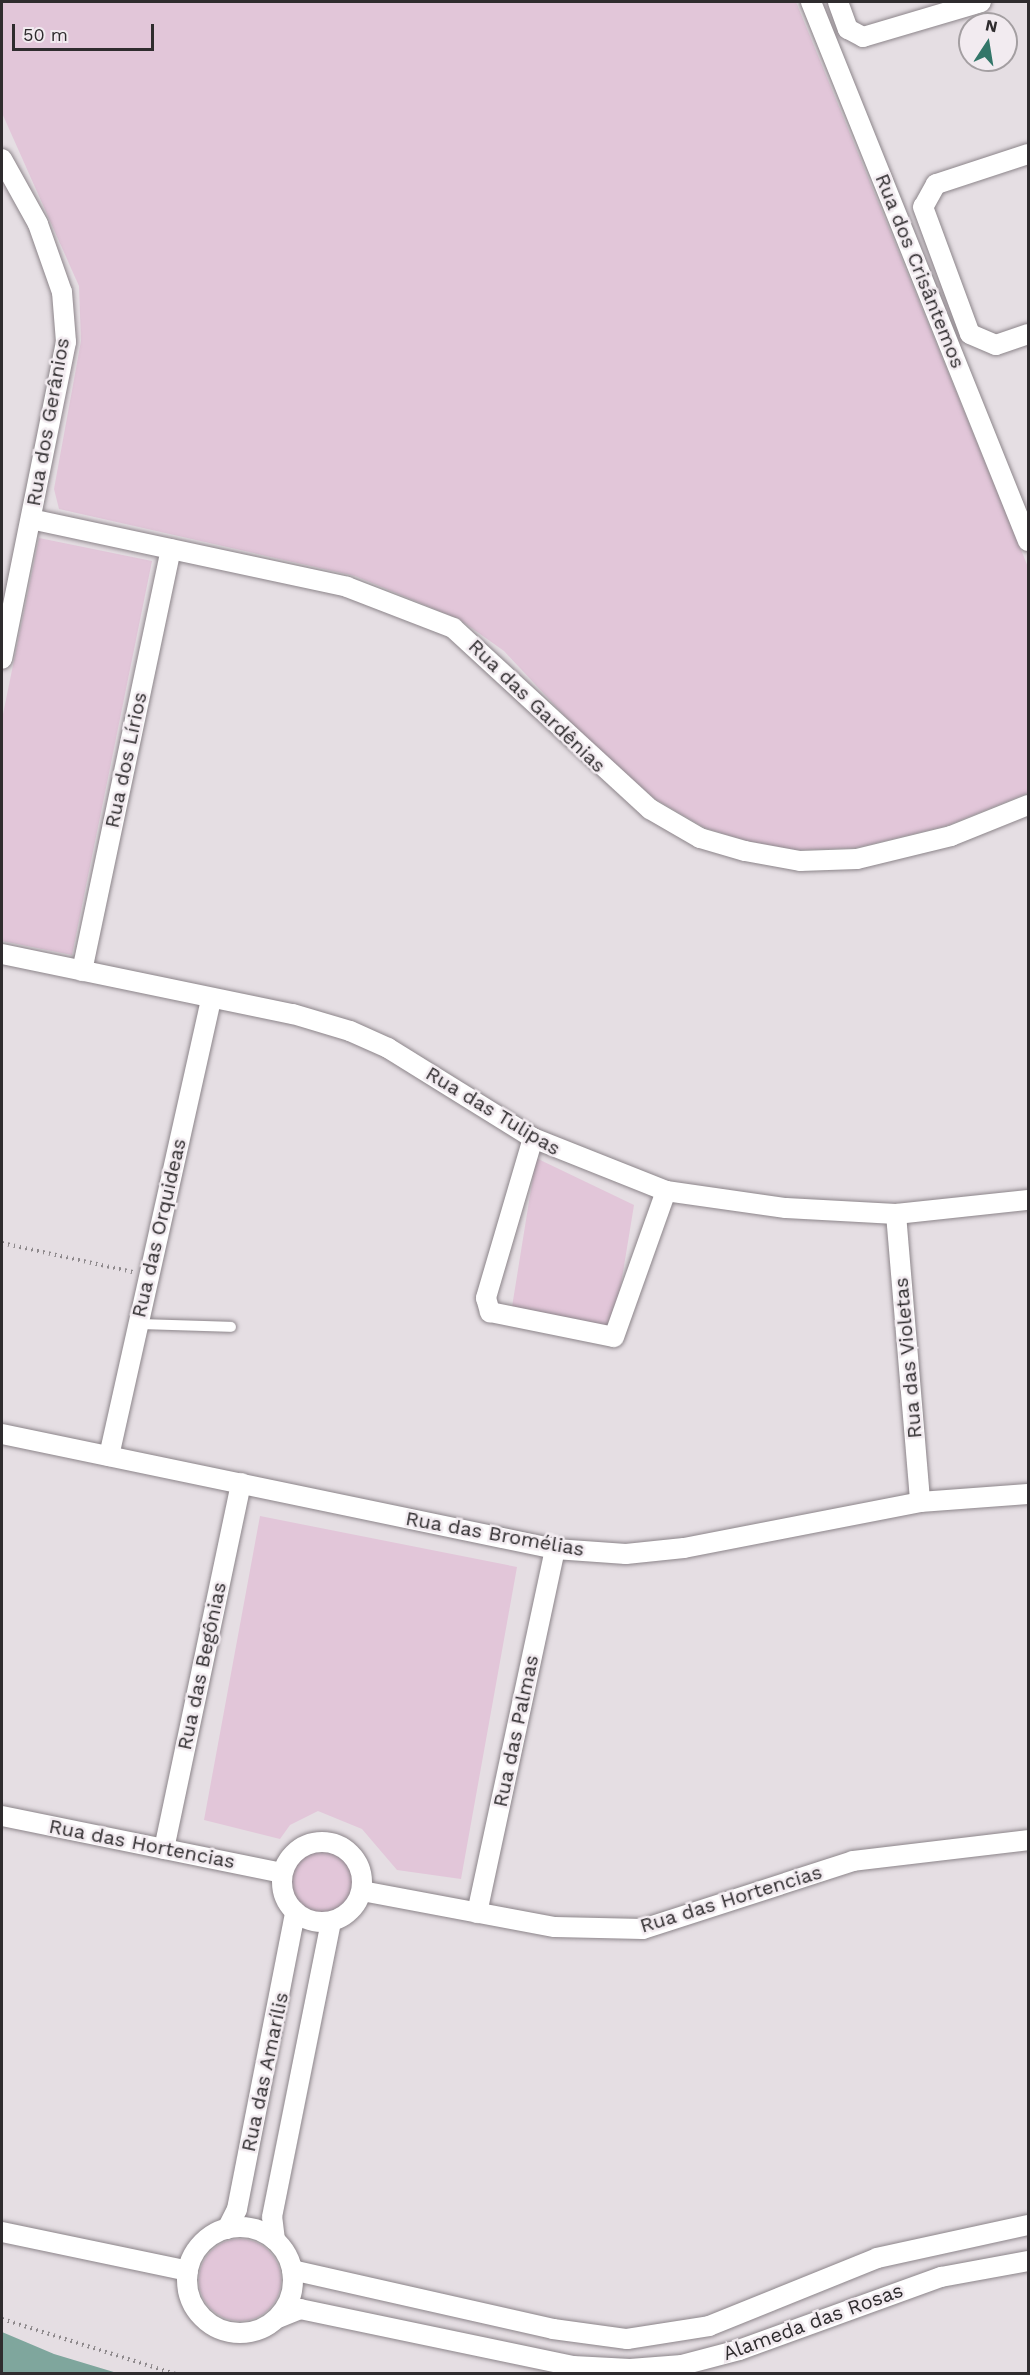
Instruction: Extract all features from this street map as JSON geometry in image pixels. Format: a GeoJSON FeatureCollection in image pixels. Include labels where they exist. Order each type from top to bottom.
{"type":"FeatureCollection","features":[{"type":"Feature","properties":{"kind":"street","name":"Rua dos Crisântemos"},"geometry":{"type":"LineString","coordinates":[[811,2],[1029,541]]}},
{"type":"Feature","properties":{"kind":"street"},"geometry":{"type":"LineString","coordinates":[[838,2],[848,29],[863,37],[981,2]]}},
{"type":"Feature","properties":{"kind":"street"},"geometry":{"type":"LineString","coordinates":[[1029,154],[936,184],[923,207],[970,334],[996,345],[1029,334]]}},
{"type":"Feature","properties":{"kind":"street","name":"Rua dos Gerânios"},"geometry":{"type":"LineString","coordinates":[[2,159],[38,224],[62,292],[66,342],[2,659]]}},
{"type":"Feature","properties":{"kind":"street","name":"Rua das Gardênias"},"geometry":{"type":"LineString","coordinates":[[31,519],[346,587],[453,628],[495,661],[583,753],[650,809],[700,838],[745,851],[800,861],[857,859],[951,836],[1029,805]]}},
{"type":"Feature","properties":{"kind":"street","name":"Rua dos Lírios"},"geometry":{"type":"LineString","coordinates":[[82,971],[171,549]]}},
{"type":"Feature","properties":{"kind":"street","name":"Rua das Tulipas"},"geometry":{"type":"LineString","coordinates":[[2,954],[350,1031],[388,1048],[533,1138],[666,1191],[786,1208],[896,1214],[1029,1200]]}},
{"type":"Feature","properties":{"kind":"street","name":"Rua das Orquideas"},"geometry":{"type":"LineString","coordinates":[[109,1456],[211,1000]]}},
{"type":"Feature","properties":{"kind":"street"},"geometry":{"type":"LineString","coordinates":[[533,1138],[486,1298],[490,1312],[614,1337],[666,1191]]}},
{"type":"Feature","properties":{"kind":"street","name":"Rua das Violetas"},"geometry":{"type":"LineString","coordinates":[[896,1214],[920,1502]]}},
{"type":"Feature","properties":{"kind":"street","name":"Rua das Bromélias"},"geometry":{"type":"LineString","coordinates":[[2,1434],[555,1549],[626,1554],[684,1548],[920,1502],[1029,1494]]}},
{"type":"Feature","properties":{"kind":"street","name":"Rua das Begônias"},"geometry":{"type":"LineString","coordinates":[[164,1849],[240,1483]]}},
{"type":"Feature","properties":{"kind":"street","name":"Rua das Palmas"},"geometry":{"type":"LineString","coordinates":[[477,1913],[555,1549]]}},
{"type":"Feature","properties":{"kind":"street","name":"Rua das Hortencias"},"geometry":{"type":"LineString","coordinates":[[2,1816],[282,1873]]}},
{"type":"Feature","properties":{"kind":"street","name":"Rua das Hortencias"},"geometry":{"type":"LineString","coordinates":[[362,1891],[477,1913],[587,1930],[643,1929],[854,1861],[1029,1840]]}},
{"type":"Feature","properties":{"kind":"street"},"geometry":{"type":"LineString","coordinates":[[324,1841],[338,1845],[359,1863],[362,1891],[351,1911],[331,1922],[295,1912],[283,1894],[282,1873],[298,1849],[324,1841]]}},
{"type":"Feature","properties":{"kind":"street","name":"Rua das Amarílis"},"geometry":{"type":"LineString","coordinates":[[227,2229],[237,2208],[295,1912]]}},
{"type":"Feature","properties":{"kind":"street","name":"Rua das Amarílis"},"geometry":{"type":"LineString","coordinates":[[275,2240],[272,2217],[331,1922]]}},
{"type":"Feature","properties":{"kind":"street","name":"Alameda das Rosas"},"geometry":{"type":"LineString","coordinates":[[292,2270],[553,2329],[627,2338],[671,2336],[709,2326],[916,2246],[1029,2225]]}},
{"type":"Feature","properties":{"kind":"street"},"geometry":{"type":"LineString","coordinates":[[227,2229],[252,2229],[275,2240],[292,2270],[291,2295],[278,2318],[260,2330],[237,2333],[216,2328],[199,2313],[188,2294],[188,2271],[195,2252],[227,2229]]}},
{"type":"Feature","properties":{"kind":"street"},"geometry":{"type":"LineString","coordinates":[[2,2232],[188,2271]]}},
{"type":"Feature","properties":{"kind":"street","name":"Alameda das Rosas"},"geometry":{"type":"LineString","coordinates":[[278,2318],[300,2309],[573,2366],[682,2366],[740,2350],[941,2277],[1029,2261]]}},
{"type":"Feature","properties":{"kind":"lane"},"geometry":{"type":"LineString","coordinates":[[137,1324],[231,1327]]}},
{"type":"Feature","properties":{"kind":"path"},"geometry":{"type":"LineString","coordinates":[[2,1243],[149,1276]]}},
{"type":"Feature","properties":{"kind":"path"},"geometry":{"type":"LineString","coordinates":[[2,2319],[175,2373]]}},
{"type":"Feature","properties":{"kind":"shaded area"},"geometry":{"type":"Polygon","coordinates":[[[2,2],[796,2],[1028,567],[1028,793],[946,826],[855,848],[796,850],[747,841],[705,828],[655,799],[589,742],[504,651],[459,619],[355,576],[59,509],[54,489],[81,341],[79,286],[2,113],[2,2]]]}},
{"type":"Feature","properties":{"kind":"shaded area"},"geometry":{"type":"Polygon","coordinates":[[[39,538],[152,561],[72,955],[2,941],[2,719],[39,538]]]}},
{"type":"Feature","properties":{"kind":"shaded area"},"geometry":{"type":"Polygon","coordinates":[[[536,1158],[634,1205],[614,1327],[512,1307],[536,1158]]]}},
{"type":"Feature","properties":{"kind":"shaded area"},"geometry":{"type":"Polygon","coordinates":[[[260,1516],[517,1567],[461,1879],[397,1870],[362,1829],[318,1811],[290,1825],[280,1839],[204,1820],[260,1516]]]}},
{"type":"Feature","properties":{"kind":"shaded area"},"geometry":{"type":"Polygon","coordinates":[[[322,1850],[334,1852],[345,1859],[352,1870],[354,1882],[352,1894],[345,1905],[334,1912],[322,1914],[310,1912],[299,1905],[292,1894],[290,1882],[292,1870],[299,1859],[310,1852],[322,1850]]]}},
{"type":"Feature","properties":{"kind":"shaded area"},"geometry":{"type":"Polygon","coordinates":[[[240,2239],[256,2242],[269,2251],[278,2264],[281,2280],[278,2296],[269,2309],[256,2318],[240,2321],[224,2318],[211,2309],[202,2296],[199,2280],[202,2264],[211,2251],[224,2242],[240,2239]]]}},
{"type":"Feature","properties":{"kind":"shaded area"},"geometry":{"type":"Polygon","coordinates":[[[2,2332],[54,2354],[117,2373],[2,2373],[2,2332]]]}}]}
